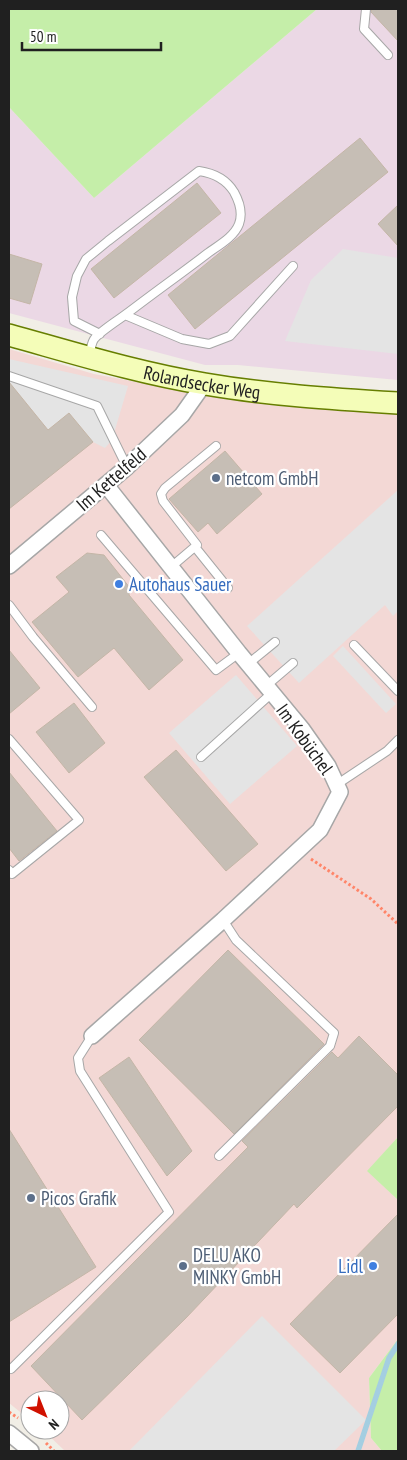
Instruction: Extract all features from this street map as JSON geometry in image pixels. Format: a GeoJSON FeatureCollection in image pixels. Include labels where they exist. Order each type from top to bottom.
{"type":"FeatureCollection","features":[{"type":"Feature","properties":{"kind":"street","name":"Rolandsecker Weg"},"geometry":{"type":"LineString","coordinates":[[9,335],[110,364],[204,384],[278,395],[398,403]]}},
{"type":"Feature","properties":{"kind":"street","name":"Im Kettelfeld"},"geometry":{"type":"LineString","coordinates":[[9,566],[128,467],[182,415],[204,384]]}},
{"type":"Feature","properties":{"kind":"street","name":"Im Kobüchel"},"geometry":{"type":"LineString","coordinates":[[92,1036],[223,920],[320,830],[340,792],[328,766],[302,729],[243,659],[106,485]]}},
{"type":"Feature","properties":{"kind":"street"},"geometry":{"type":"LineString","coordinates":[[9,1433],[31,1451]]}},
{"type":"Feature","properties":{"kind":"lane"},"geometry":{"type":"LineString","coordinates":[[366,9],[364,29],[388,55]]}},
{"type":"Feature","properties":{"kind":"lane"},"geometry":{"type":"LineString","coordinates":[[89,358],[94,338],[100,334],[234,232],[239,223],[241,213],[238,199],[231,187],[222,179],[210,172],[199,170],[108,240],[86,260],[77,276],[72,297],[74,321],[100,334]]}},
{"type":"Feature","properties":{"kind":"lane"},"geometry":{"type":"LineString","coordinates":[[125,315],[182,340],[209,344],[230,336],[293,266]]}},
{"type":"Feature","properties":{"kind":"lane"},"geometry":{"type":"LineString","coordinates":[[9,376],[98,406],[128,467]]}},
{"type":"Feature","properties":{"kind":"lane"},"geometry":{"type":"LineString","coordinates":[[216,446],[165,488],[161,494],[163,501],[197,545],[195,547],[228,588]]}},
{"type":"Feature","properties":{"kind":"lane"},"geometry":{"type":"LineString","coordinates":[[101,535],[216,670],[243,659],[275,642]]}},
{"type":"Feature","properties":{"kind":"lane"},"geometry":{"type":"LineString","coordinates":[[171,567],[195,547]]}},
{"type":"Feature","properties":{"kind":"lane"},"geometry":{"type":"LineString","coordinates":[[9,605],[92,707]]}},
{"type":"Feature","properties":{"kind":"lane"},"geometry":{"type":"LineString","coordinates":[[354,645],[398,691]]}},
{"type":"Feature","properties":{"kind":"lane"},"geometry":{"type":"LineString","coordinates":[[201,757],[269,690],[293,663]]}},
{"type":"Feature","properties":{"kind":"lane"},"geometry":{"type":"LineString","coordinates":[[9,738],[79,820],[12,874],[9,870]]}},
{"type":"Feature","properties":{"kind":"lane"},"geometry":{"type":"LineString","coordinates":[[336,784],[387,751],[398,740]]}},
{"type":"Feature","properties":{"kind":"lane"},"geometry":{"type":"LineString","coordinates":[[219,1156],[330,1046],[334,1033],[236,940],[223,920]]}},
{"type":"Feature","properties":{"kind":"lane"},"geometry":{"type":"LineString","coordinates":[[11,1370],[169,1212],[80,1071],[78,1058],[92,1036]]}},
{"type":"Feature","properties":{"kind":"path"},"geometry":{"type":"LineString","coordinates":[[298,850],[371,899],[398,924]]}},
{"type":"Feature","properties":{"kind":"shaded area"},"geometry":{"type":"Polygon","coordinates":[[[317,9],[398,9],[398,380],[238,365],[205,365],[9,313],[9,107],[94,198],[317,9]]]}},
{"type":"Feature","properties":{"kind":"shaded area"},"geometry":{"type":"Polygon","coordinates":[[[343,249],[398,258],[398,354],[285,341],[311,280],[343,249]]]}},
{"type":"Feature","properties":{"kind":"shaded area"},"geometry":{"type":"Polygon","coordinates":[[[9,349],[94,374],[184,391],[278,406],[398,413],[398,1137],[368,1171],[398,1200],[398,1339],[369,1378],[371,1438],[382,1451],[65,1451],[53,1440],[70,1440],[70,1390],[20,1390],[20,1412],[9,1403],[9,349]]]}},
{"type":"Feature","properties":{"kind":"shaded area"},"geometry":{"type":"Polygon","coordinates":[[[9,359],[128,386],[112,440],[105,448],[93,442],[69,413],[48,430],[16,391],[9,397],[9,359]]]}},
{"type":"Feature","properties":{"kind":"shaded area"},"geometry":{"type":"Polygon","coordinates":[[[398,490],[398,611],[393,616],[385,605],[299,683],[247,626],[398,490]]]}},
{"type":"Feature","properties":{"kind":"shaded area"},"geometry":{"type":"Polygon","coordinates":[[[343,646],[396,704],[386,713],[333,656],[343,646]]]}},
{"type":"Feature","properties":{"kind":"shaded area"},"geometry":{"type":"Polygon","coordinates":[[[236,675],[297,746],[230,804],[169,733],[236,675]]]}},
{"type":"Feature","properties":{"kind":"shaded area"},"geometry":{"type":"Polygon","coordinates":[[[262,1316],[366,1420],[334,1451],[129,1451],[262,1316]]]}},
{"type":"Feature","properties":{"kind":"green space"},"geometry":{"type":"Polygon","coordinates":[[[9,9],[317,9],[94,198],[9,107],[9,9]]]}},
{"type":"Feature","properties":{"kind":"green space"},"geometry":{"type":"Polygon","coordinates":[[[398,1137],[398,1200],[367,1171],[398,1137]]]}},
{"type":"Feature","properties":{"kind":"green space"},"geometry":{"type":"Polygon","coordinates":[[[398,1339],[398,1451],[382,1451],[371,1438],[369,1378],[398,1339]]]}},
{"type":"Feature","properties":{"kind":"building"},"geometry":{"type":"Polygon","coordinates":[[[372,9],[398,9],[398,41],[371,12],[372,9]]]}},
{"type":"Feature","properties":{"kind":"building"},"geometry":{"type":"Polygon","coordinates":[[[360,138],[388,172],[195,329],[168,295],[360,138]]]}},
{"type":"Feature","properties":{"kind":"building"},"geometry":{"type":"Polygon","coordinates":[[[197,183],[221,213],[114,298],[91,269],[197,183]]]}},
{"type":"Feature","properties":{"kind":"building"},"geometry":{"type":"Polygon","coordinates":[[[398,205],[398,246],[378,224],[398,205]]]}},
{"type":"Feature","properties":{"kind":"building"},"geometry":{"type":"Polygon","coordinates":[[[9,254],[42,264],[30,304],[9,298],[9,254]]]}},
{"type":"Feature","properties":{"kind":"building"},"geometry":{"type":"Polygon","coordinates":[[[9,382],[48,430],[69,413],[93,442],[9,509],[9,382]]]}},
{"type":"Feature","properties":{"kind":"building"},"geometry":{"type":"Polygon","coordinates":[[[225,451],[262,494],[217,534],[208,523],[198,532],[169,499],[225,451]]]}},
{"type":"Feature","properties":{"kind":"building"},"geometry":{"type":"Polygon","coordinates":[[[87,553],[104,555],[130,588],[129,595],[183,660],[149,690],[114,648],[78,677],[32,622],[69,592],[56,577],[87,553]]]}},
{"type":"Feature","properties":{"kind":"building"},"geometry":{"type":"Polygon","coordinates":[[[9,650],[40,688],[9,714],[9,650]]]}},
{"type":"Feature","properties":{"kind":"building"},"geometry":{"type":"Polygon","coordinates":[[[74,703],[105,743],[69,773],[36,732],[74,703]]]}},
{"type":"Feature","properties":{"kind":"building"},"geometry":{"type":"Polygon","coordinates":[[[176,750],[258,844],[226,871],[144,777],[176,750]]]}},
{"type":"Feature","properties":{"kind":"building"},"geometry":{"type":"Polygon","coordinates":[[[9,772],[57,831],[19,861],[9,848],[9,772]]]}},
{"type":"Feature","properties":{"kind":"building"},"geometry":{"type":"Polygon","coordinates":[[[228,950],[324,1044],[234,1134],[139,1040],[228,950]]]}},
{"type":"Feature","properties":{"kind":"building"},"geometry":{"type":"Polygon","coordinates":[[[359,1036],[398,1075],[398,1106],[297,1208],[294,1204],[186,1318],[82,1420],[70,1407],[70,1390],[54,1390],[31,1366],[248,1147],[242,1141],[332,1052],[338,1058],[359,1036]]]}},
{"type":"Feature","properties":{"kind":"building"},"geometry":{"type":"Polygon","coordinates":[[[129,1057],[192,1151],[167,1176],[99,1078],[129,1057]]]}},
{"type":"Feature","properties":{"kind":"building","name":"Picos Grafik"},"geometry":{"type":"Polygon","coordinates":[[[9,1129],[96,1267],[9,1322],[9,1129]]]}},
{"type":"Feature","properties":{"kind":"building","name":"Lidl"},"geometry":{"type":"Polygon","coordinates":[[[398,1214],[398,1314],[340,1373],[290,1324],[398,1214]]]}},
{"type":"Feature","properties":{"kind":"waterway"},"geometry":{"type":"LineString","coordinates":[[358,1451],[389,1358],[398,1344]]}},
{"type":"Feature","properties":{"kind":"place","name":"netcom GmbH"},"geometry":{"type":"Point","coordinates":[216,478]}},
{"type":"Feature","properties":{"kind":"place","name":"Autohaus Sauer"},"geometry":{"type":"Point","coordinates":[119,584]}},
{"type":"Feature","properties":{"kind":"place","name":"Picos Grafik"},"geometry":{"type":"Point","coordinates":[31,1198]}},
{"type":"Feature","properties":{"kind":"place","name":"DELU AKO MINKY GmbH"},"geometry":{"type":"Point","coordinates":[183,1266]}},
{"type":"Feature","properties":{"kind":"place","name":"Lidl"},"geometry":{"type":"Point","coordinates":[373,1266]}}]}
